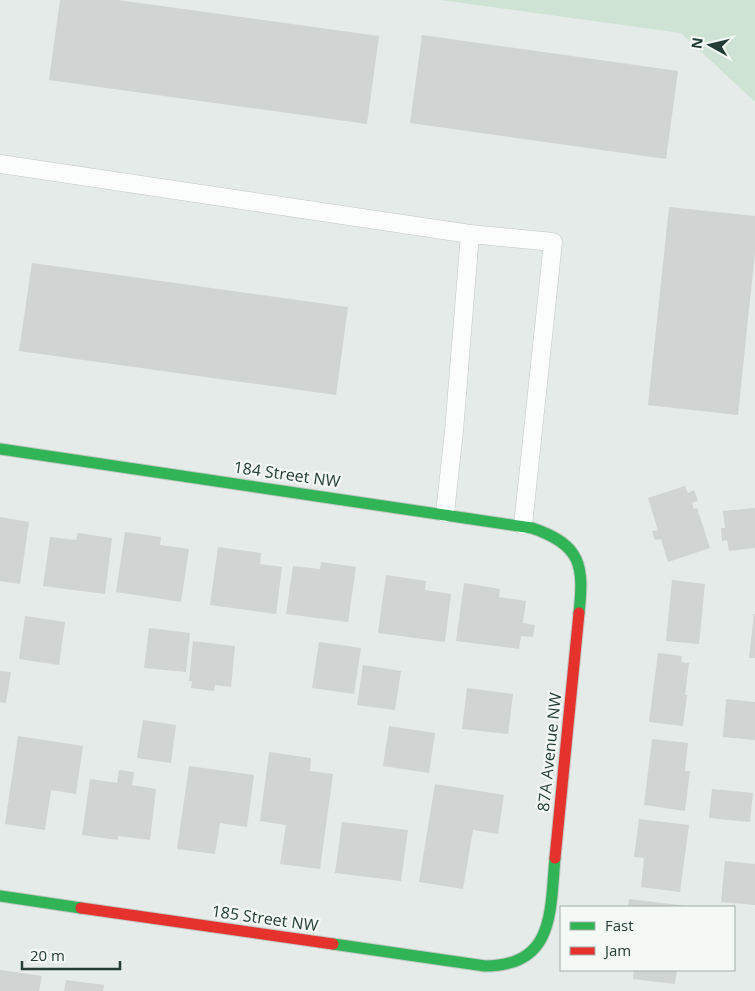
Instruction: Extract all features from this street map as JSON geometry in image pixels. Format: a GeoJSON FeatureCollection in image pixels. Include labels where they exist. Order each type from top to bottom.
{"type":"FeatureCollection","features":[{"type":"Feature","properties":{"kind":"street","name":"184 Street NW"},"geometry":{"type":"LineString","coordinates":[[0,449],[523,525],[540,529],[565,543]]}},
{"type":"Feature","properties":{"kind":"street","name":"87A Avenue NW"},"geometry":{"type":"LineString","coordinates":[[524,959],[536,948],[549,921],[582,595],[581,571],[573,553],[565,543]]}},
{"type":"Feature","properties":{"kind":"street","name":"185 Street NW"},"geometry":{"type":"LineString","coordinates":[[0,896],[486,966],[500,967],[524,959]]}},
{"type":"Feature","properties":{"kind":"lane"},"geometry":{"type":"LineString","coordinates":[[0,164],[470,234],[553,242],[523,525]]}},
{"type":"Feature","properties":{"kind":"lane"},"geometry":{"type":"LineString","coordinates":[[445,513],[454,431],[470,234]]}},
{"type":"Feature","properties":{"kind":"green space"},"geometry":{"type":"Polygon","coordinates":[[[440,0],[755,0],[755,102],[681,33],[440,0]]]}},
{"type":"Feature","properties":{"kind":"building"},"geometry":{"type":"Polygon","coordinates":[[[60,0],[118,0],[379,36],[367,124],[49,80],[60,0]]]}},
{"type":"Feature","properties":{"kind":"building"},"geometry":{"type":"Polygon","coordinates":[[[422,35],[678,71],[666,159],[410,123],[422,35]]]}},
{"type":"Feature","properties":{"kind":"building"},"geometry":{"type":"Polygon","coordinates":[[[669,207],[755,216],[755,252],[738,415],[648,405],[669,207]]]}},
{"type":"Feature","properties":{"kind":"building"},"geometry":{"type":"Polygon","coordinates":[[[32,263],[348,307],[336,395],[19,351],[32,263]]]}},
{"type":"Feature","properties":{"kind":"building"},"geometry":{"type":"Polygon","coordinates":[[[685,486],[688,493],[694,490],[698,501],[692,503],[694,509],[697,508],[710,548],[668,562],[661,539],[655,540],[652,531],[658,530],[648,498],[685,486]]]}},
{"type":"Feature","properties":{"kind":"building"},"geometry":{"type":"Polygon","coordinates":[[[755,508],[755,548],[729,551],[727,540],[722,541],[721,528],[725,528],[723,511],[755,508]]]}},
{"type":"Feature","properties":{"kind":"building"},"geometry":{"type":"Polygon","coordinates":[[[0,517],[29,522],[20,584],[0,581],[0,517]]]}},
{"type":"Feature","properties":{"kind":"building"},"geometry":{"type":"Polygon","coordinates":[[[125,532],[161,537],[160,545],[189,549],[181,602],[116,592],[125,532]]]}},
{"type":"Feature","properties":{"kind":"building"},"geometry":{"type":"Polygon","coordinates":[[[78,533],[112,538],[105,594],[43,586],[50,537],[76,540],[78,533]]]}},
{"type":"Feature","properties":{"kind":"building"},"geometry":{"type":"Polygon","coordinates":[[[218,547],[261,553],[260,564],[282,567],[276,614],[210,605],[218,547]]]}},
{"type":"Feature","properties":{"kind":"building"},"geometry":{"type":"Polygon","coordinates":[[[321,562],[356,567],[348,622],[286,614],[293,566],[320,569],[321,562]]]}},
{"type":"Feature","properties":{"kind":"building"},"geometry":{"type":"Polygon","coordinates":[[[386,575],[426,581],[425,590],[451,594],[445,642],[378,633],[386,575]]]}},
{"type":"Feature","properties":{"kind":"building"},"geometry":{"type":"Polygon","coordinates":[[[672,580],[705,584],[699,644],[666,641],[672,580]]]}},
{"type":"Feature","properties":{"kind":"building"},"geometry":{"type":"Polygon","coordinates":[[[464,583],[500,589],[499,597],[526,601],[523,623],[535,625],[533,637],[521,636],[519,649],[456,641],[464,583]]]}},
{"type":"Feature","properties":{"kind":"building"},"geometry":{"type":"Polygon","coordinates":[[[754,614],[755,658],[749,658],[754,614]]]}},
{"type":"Feature","properties":{"kind":"building"},"geometry":{"type":"Polygon","coordinates":[[[25,616],[65,622],[59,665],[19,659],[25,616]]]}},
{"type":"Feature","properties":{"kind":"building"},"geometry":{"type":"Polygon","coordinates":[[[149,628],[190,633],[186,672],[144,668],[149,628]]]}},
{"type":"Feature","properties":{"kind":"building"},"geometry":{"type":"Polygon","coordinates":[[[193,641],[235,646],[231,687],[215,685],[214,691],[191,688],[192,681],[189,681],[193,641]]]}},
{"type":"Feature","properties":{"kind":"building"},"geometry":{"type":"Polygon","coordinates":[[[319,642],[361,648],[354,694],[312,688],[319,642]]]}},
{"type":"Feature","properties":{"kind":"building"},"geometry":{"type":"Polygon","coordinates":[[[658,653],[682,656],[681,662],[689,663],[683,726],[649,722],[658,653]]]}},
{"type":"Feature","properties":{"kind":"building"},"geometry":{"type":"Polygon","coordinates":[[[363,665],[401,671],[395,710],[357,705],[363,665]]]}},
{"type":"Feature","properties":{"kind":"building"},"geometry":{"type":"Polygon","coordinates":[[[0,671],[11,672],[6,703],[0,702],[0,671]]]}},
{"type":"Feature","properties":{"kind":"building"},"geometry":{"type":"Polygon","coordinates":[[[467,688],[513,694],[508,734],[462,729],[467,688]]]}},
{"type":"Feature","properties":{"kind":"building"},"geometry":{"type":"Polygon","coordinates":[[[726,699],[755,702],[755,740],[723,737],[726,699]]]}},
{"type":"Feature","properties":{"kind":"building"},"geometry":{"type":"Polygon","coordinates":[[[143,720],[176,725],[171,763],[137,758],[143,720]]]}},
{"type":"Feature","properties":{"kind":"building"},"geometry":{"type":"Polygon","coordinates":[[[389,726],[435,733],[429,773],[383,766],[389,726]]]}},
{"type":"Feature","properties":{"kind":"building"},"geometry":{"type":"Polygon","coordinates":[[[18,736],[83,746],[76,794],[51,790],[45,830],[5,824],[18,736]]]}},
{"type":"Feature","properties":{"kind":"building"},"geometry":{"type":"Polygon","coordinates":[[[652,739],[688,743],[685,771],[690,771],[685,811],[644,805],[652,739]]]}},
{"type":"Feature","properties":{"kind":"building"},"geometry":{"type":"Polygon","coordinates":[[[269,752],[311,758],[310,771],[333,774],[320,869],[280,864],[286,825],[260,821],[269,752]]]}},
{"type":"Feature","properties":{"kind":"building"},"geometry":{"type":"Polygon","coordinates":[[[189,766],[254,775],[247,827],[220,823],[215,854],[177,849],[189,766]]]}},
{"type":"Feature","properties":{"kind":"building"},"geometry":{"type":"Polygon","coordinates":[[[119,770],[134,772],[132,785],[156,789],[150,840],[118,836],[118,840],[82,835],[90,779],[117,783],[119,770]]]}},
{"type":"Feature","properties":{"kind":"building"},"geometry":{"type":"Polygon","coordinates":[[[435,784],[504,795],[498,834],[473,830],[463,889],[419,882],[435,784]]]}},
{"type":"Feature","properties":{"kind":"building"},"geometry":{"type":"Polygon","coordinates":[[[712,789],[753,793],[750,822],[709,818],[712,789]]]}},
{"type":"Feature","properties":{"kind":"building"},"geometry":{"type":"Polygon","coordinates":[[[639,819],[689,825],[680,892],[641,887],[644,858],[634,857],[639,819]]]}},
{"type":"Feature","properties":{"kind":"building"},"geometry":{"type":"Polygon","coordinates":[[[342,822],[408,830],[401,881],[335,873],[342,822]]]}},
{"type":"Feature","properties":{"kind":"building"},"geometry":{"type":"Polygon","coordinates":[[[725,861],[755,864],[755,905],[721,902],[725,861]]]}},
{"type":"Feature","properties":{"kind":"building"},"geometry":{"type":"Polygon","coordinates":[[[629,899],[687,906],[628,906],[629,899]]]}},
{"type":"Feature","properties":{"kind":"building"},"geometry":{"type":"Polygon","coordinates":[[[0,970],[42,976],[39,991],[0,991],[0,970]]]}},
{"type":"Feature","properties":{"kind":"building"},"geometry":{"type":"Polygon","coordinates":[[[634,971],[677,971],[675,984],[633,979],[634,971]]]}},
{"type":"Feature","properties":{"kind":"building"},"geometry":{"type":"Polygon","coordinates":[[[66,980],[104,985],[103,991],[64,991],[66,980]]]}},
{"type":"Feature","properties":{"kind":"traffic: fast"},"geometry":{"type":"LineString","coordinates":[[0,449],[532,528],[561,542],[576,559],[580,570],[581,582],[579,613]]}},
{"type":"Feature","properties":{"kind":"traffic: fast"},"geometry":{"type":"LineString","coordinates":[[333,944],[485,966],[508,964],[525,957],[537,946],[544,932],[552,897],[555,858]]}},
{"type":"Feature","properties":{"kind":"traffic: fast"},"geometry":{"type":"LineString","coordinates":[[0,896],[81,908]]}},
{"type":"Feature","properties":{"kind":"traffic: jam"},"geometry":{"type":"LineString","coordinates":[[555,858],[579,613]]}},
{"type":"Feature","properties":{"kind":"traffic: jam"},"geometry":{"type":"LineString","coordinates":[[81,908],[333,944]]}}]}
